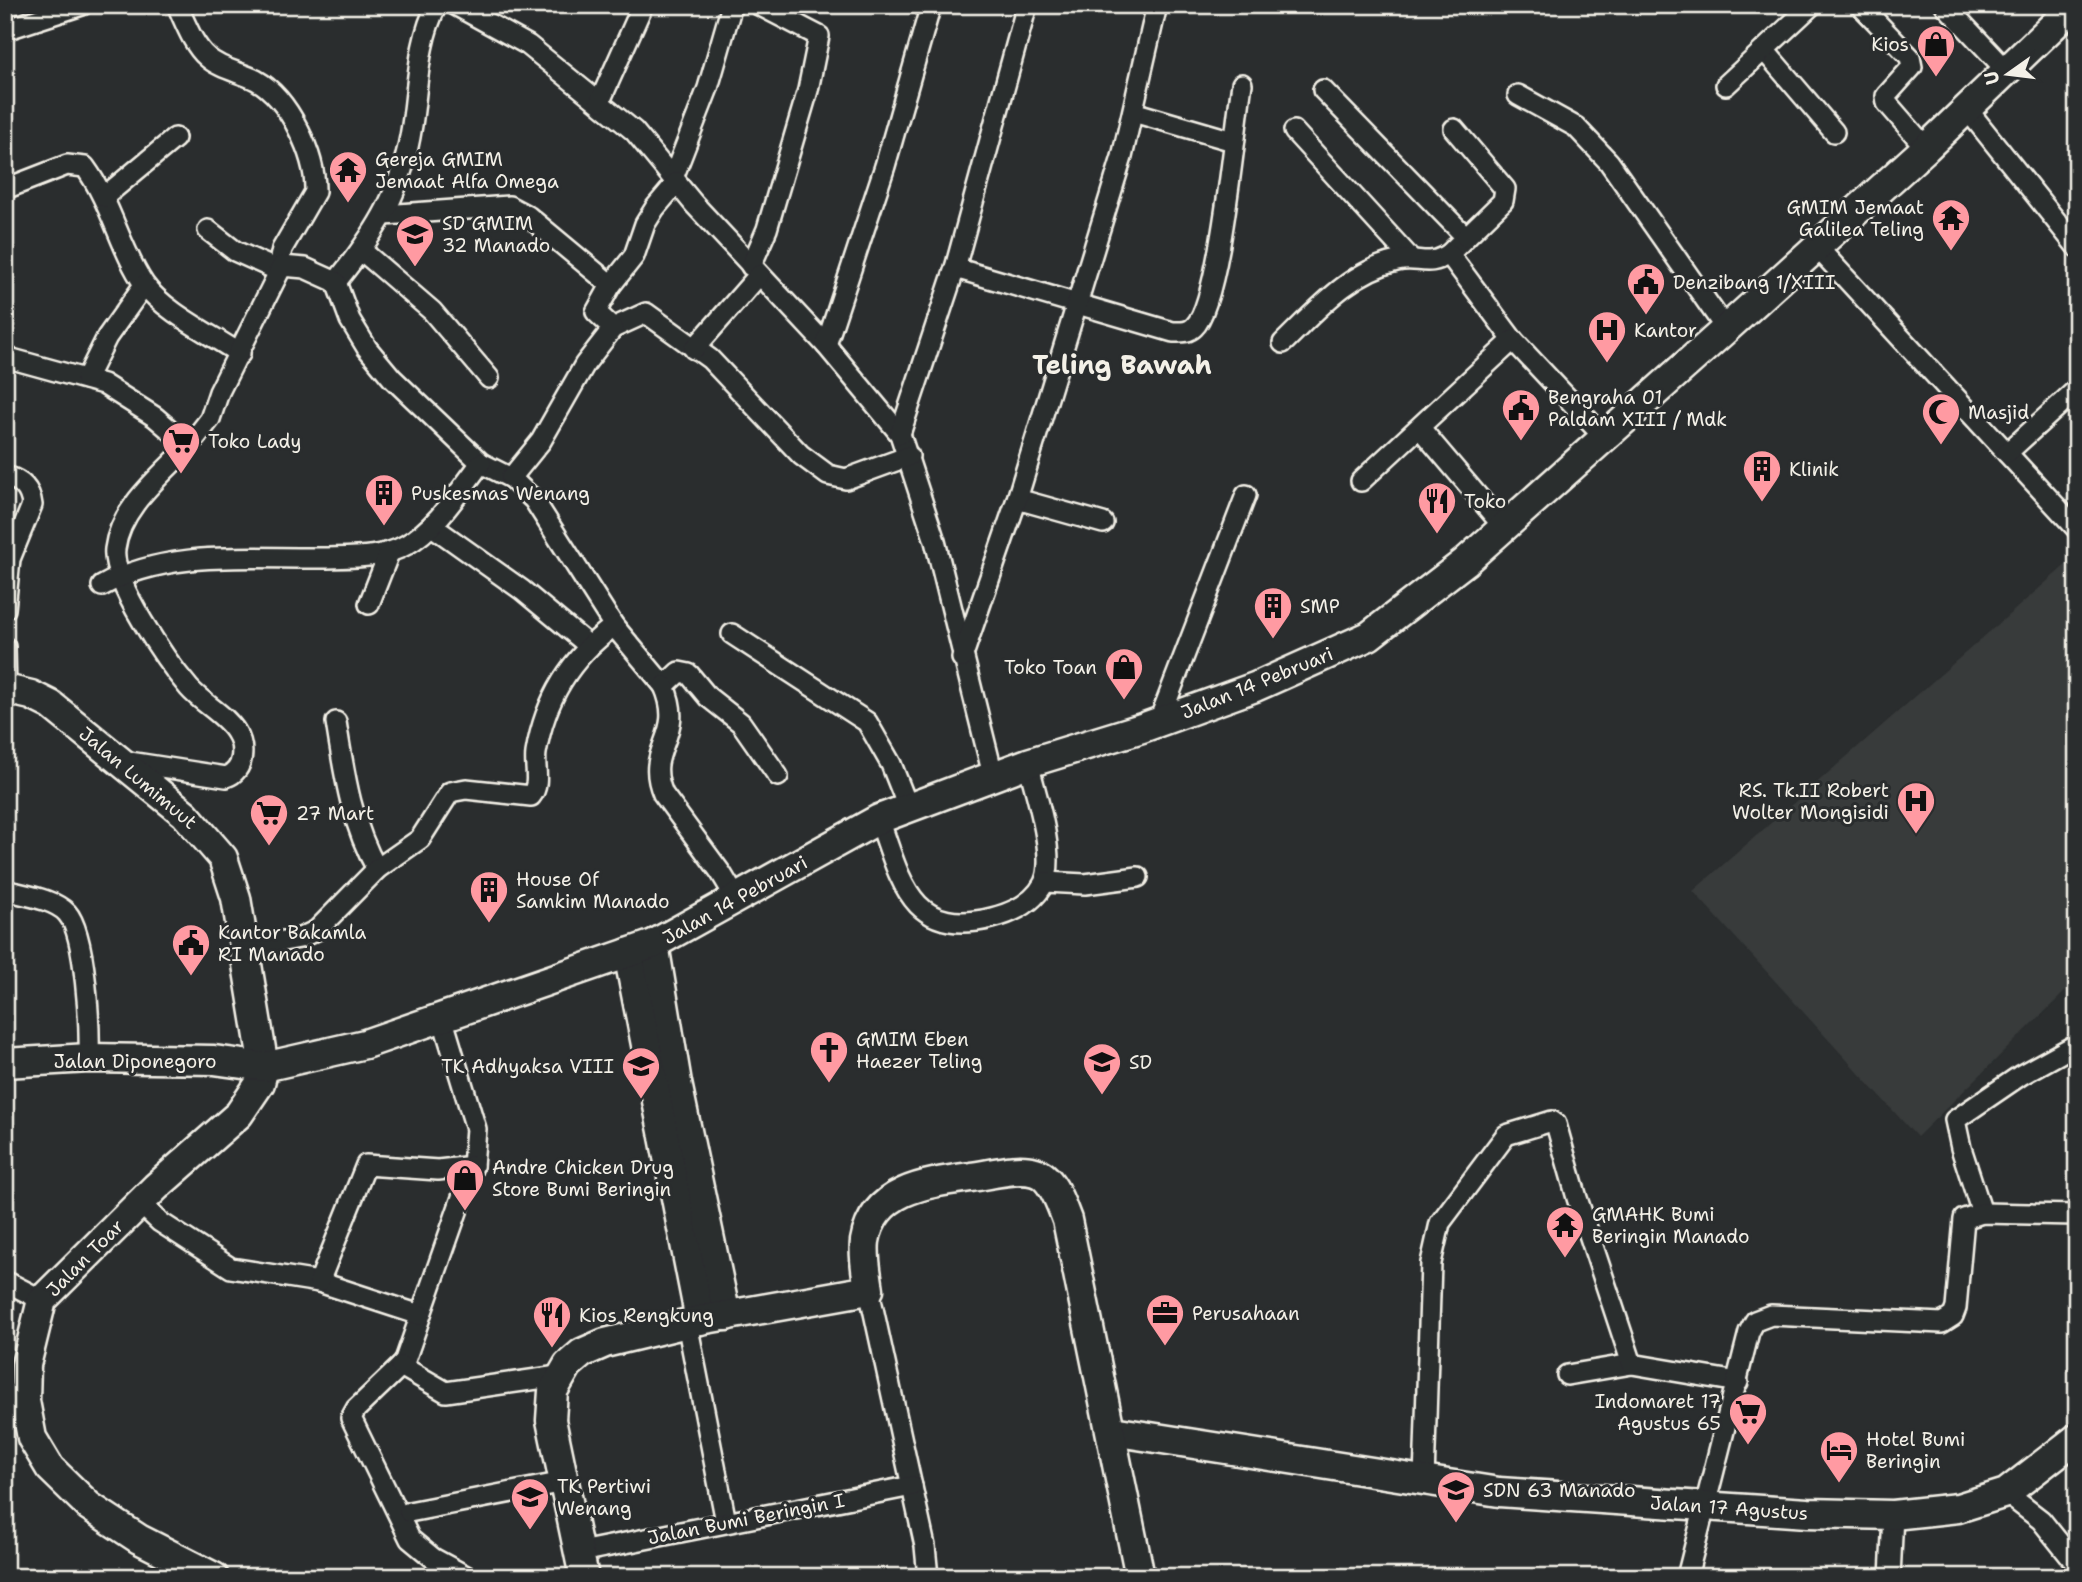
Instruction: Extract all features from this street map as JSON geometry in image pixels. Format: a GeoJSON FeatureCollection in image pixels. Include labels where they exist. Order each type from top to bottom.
{"type":"FeatureCollection","features":[{"type":"Feature","properties":{"kind":"street"},"geometry":{"type":"LineString","coordinates":[[5,30],[82,5]]}},
{"type":"Feature","properties":{"kind":"street"},"geometry":{"type":"LineString","coordinates":[[120,760],[226,777],[240,764],[243,748],[230,724],[190,688],[110,581],[115,545],[124,522],[137,500],[189,446],[209,419],[219,392],[281,269],[279,263],[282,249],[315,192],[301,137],[292,116],[277,97],[257,81],[208,59],[200,50],[177,5]]}},
{"type":"Feature","properties":{"kind":"street"},"geometry":{"type":"LineString","coordinates":[[336,282],[385,215],[396,192],[404,161],[422,51],[437,5]]}},
{"type":"Feature","properties":{"kind":"street"},"geometry":{"type":"LineString","coordinates":[[455,5],[528,45],[634,131],[755,271],[826,345],[900,434],[934,541],[961,659],[993,775]]}},
{"type":"Feature","properties":{"kind":"street"},"geometry":{"type":"LineString","coordinates":[[600,101],[643,5]]}},
{"type":"Feature","properties":{"kind":"street"},"geometry":{"type":"LineString","coordinates":[[613,328],[596,312],[611,285],[634,256],[645,223],[675,180],[708,88],[732,5]]}},
{"type":"Feature","properties":{"kind":"street"},"geometry":{"type":"LineString","coordinates":[[694,349],[755,271],[808,90],[819,36],[759,5]]}},
{"type":"Feature","properties":{"kind":"street"},"geometry":{"type":"LineString","coordinates":[[826,345],[885,166],[931,5]]}},
{"type":"Feature","properties":{"kind":"street"},"geometry":{"type":"LineString","coordinates":[[900,434],[955,268],[1027,5]]}},
{"type":"Feature","properties":{"kind":"street"},"geometry":{"type":"LineString","coordinates":[[961,659],[1017,499],[1122,157],[1157,5]]}},
{"type":"Feature","properties":{"kind":"street"},"geometry":{"type":"LineString","coordinates":[[1860,5],[1910,57],[1912,67],[1886,96],[1887,103],[1926,148]]}},
{"type":"Feature","properties":{"kind":"street"},"geometry":{"type":"LineString","coordinates":[[1945,5],[2007,71]]}},
{"type":"Feature","properties":{"kind":"street","name":"Jalan 14 Pebruari"},"geometry":{"type":"LineString","coordinates":[[264,1067],[365,1044],[654,944],[879,819],[993,775],[1159,721],[1272,680],[1369,636],[1465,562],[1726,330],[1967,110],[2071,7]]}},
{"type":"Feature","properties":{"kind":"street"},"geometry":{"type":"LineString","coordinates":[[1726,85],[1764,50],[1802,8]]}},
{"type":"Feature","properties":{"kind":"street"},"geometry":{"type":"LineString","coordinates":[[1764,50],[1834,132]]}},
{"type":"Feature","properties":{"kind":"street"},"geometry":{"type":"LineString","coordinates":[[955,268],[1076,301],[1173,332],[1185,332],[1194,327],[1217,258],[1242,84]]}},
{"type":"Feature","properties":{"kind":"street"},"geometry":{"type":"LineString","coordinates":[[1322,90],[1466,237]]}},
{"type":"Feature","properties":{"kind":"street"},"geometry":{"type":"LineString","coordinates":[[1518,95],[1576,127],[1609,162],[1726,330]]}},
{"type":"Feature","properties":{"kind":"street"},"geometry":{"type":"LineString","coordinates":[[1967,110],[2077,247]]}},
{"type":"Feature","properties":{"kind":"street"},"geometry":{"type":"LineString","coordinates":[[1133,112],[1233,141]]}},
{"type":"Feature","properties":{"kind":"street"},"geometry":{"type":"LineString","coordinates":[[1283,344],[1359,275],[1395,261],[1411,259],[1428,263],[1449,254],[1503,201],[1505,189],[1454,129]]}},
{"type":"Feature","properties":{"kind":"street"},"geometry":{"type":"LineString","coordinates":[[1294,131],[1411,259]]}},
{"type":"Feature","properties":{"kind":"street"},"geometry":{"type":"LineString","coordinates":[[104,197],[175,138]]}},
{"type":"Feature","properties":{"kind":"street"},"geometry":{"type":"LineString","coordinates":[[5,189],[66,165],[77,164],[85,167],[104,197],[145,285],[158,299],[240,354]]}},
{"type":"Feature","properties":{"kind":"street"},"geometry":{"type":"LineString","coordinates":[[385,215],[499,206],[518,208],[611,285]]}},
{"type":"Feature","properties":{"kind":"street"},"geometry":{"type":"LineString","coordinates":[[208,230],[235,251],[281,269],[305,268],[336,282],[349,320],[367,348],[392,378],[481,463],[511,478],[534,500],[614,626],[664,686],[672,710],[672,724],[658,755],[657,780],[736,898]]}},
{"type":"Feature","properties":{"kind":"street"},"geometry":{"type":"LineString","coordinates":[[1817,247],[2077,529]]}},
{"type":"Feature","properties":{"kind":"street"},"geometry":{"type":"LineString","coordinates":[[361,250],[432,311],[489,378]]}},
{"type":"Feature","properties":{"kind":"street"},"geometry":{"type":"LineString","coordinates":[[1449,254],[1513,340],[1604,437]]}},
{"type":"Feature","properties":{"kind":"street"},"geometry":{"type":"LineString","coordinates":[[86,379],[107,337],[145,285]]}},
{"type":"Feature","properties":{"kind":"street"},"geometry":{"type":"LineString","coordinates":[[511,478],[541,441],[585,364],[613,328],[646,313],[710,359],[801,455],[828,475],[846,479],[909,456]]}},
{"type":"Feature","properties":{"kind":"street"},"geometry":{"type":"LineString","coordinates":[[1361,481],[1513,340]]}},
{"type":"Feature","properties":{"kind":"street"},"geometry":{"type":"LineString","coordinates":[[5,357],[86,379],[120,393],[155,417],[189,446]]}},
{"type":"Feature","properties":{"kind":"street"},"geometry":{"type":"LineString","coordinates":[[2007,453],[2077,389]]}},
{"type":"Feature","properties":{"kind":"street"},"geometry":{"type":"LineString","coordinates":[[1420,428],[1503,526]]}},
{"type":"Feature","properties":{"kind":"street"},"geometry":{"type":"LineString","coordinates":[[110,581],[140,568],[214,558],[322,558],[389,553],[432,526],[481,463]]}},
{"type":"Feature","properties":{"kind":"street"},"geometry":{"type":"LineString","coordinates":[[5,476],[18,480],[27,488],[33,505],[10,559],[5,609]]}},
{"type":"Feature","properties":{"kind":"street"},"geometry":{"type":"LineString","coordinates":[[1159,721],[1246,495]]}},
{"type":"Feature","properties":{"kind":"street"},"geometry":{"type":"LineString","coordinates":[[1017,499],[1103,523]]}},
{"type":"Feature","properties":{"kind":"street"},"geometry":{"type":"LineString","coordinates":[[432,526],[522,590],[589,645]]}},
{"type":"Feature","properties":{"kind":"street"},"geometry":{"type":"LineString","coordinates":[[369,604],[389,553]]}},
{"type":"Feature","properties":{"kind":"street"},"geometry":{"type":"LineString","coordinates":[[245,948],[300,938],[317,930],[377,869],[420,839],[450,792],[466,789],[531,796],[536,787],[536,755],[550,705],[564,676],[589,645],[614,626]]}},
{"type":"Feature","properties":{"kind":"street"},"geometry":{"type":"LineString","coordinates":[[732,634],[867,722],[891,764],[908,807]]}},
{"type":"Feature","properties":{"kind":"street"},"geometry":{"type":"LineString","coordinates":[[5,647],[6,689]]}},
{"type":"Feature","properties":{"kind":"street"},"geometry":{"type":"LineString","coordinates":[[664,686],[679,672],[689,674],[708,697],[741,723],[778,776]]}},
{"type":"Feature","properties":{"kind":"street","name":"Jalan Lumimuut"},"geometry":{"type":"LineString","coordinates":[[6,689],[32,695],[51,705],[185,814],[214,845],[231,880],[264,1067]]}},
{"type":"Feature","properties":{"kind":"street"},"geometry":{"type":"LineString","coordinates":[[336,722],[352,805],[366,850],[377,869]]}},
{"type":"Feature","properties":{"kind":"street"},"geometry":{"type":"LineString","coordinates":[[879,819],[907,893],[919,908],[943,922],[973,923],[1010,914],[1030,900],[1045,882],[1046,837],[1028,763]]}},
{"type":"Feature","properties":{"kind":"street"},"geometry":{"type":"LineString","coordinates":[[1045,882],[1085,884],[1138,877]]}},
{"type":"Feature","properties":{"kind":"street"},"geometry":{"type":"LineString","coordinates":[[5,890],[58,908],[66,913],[72,924],[82,959],[89,1058]]}},
{"type":"Feature","properties":{"kind":"street"},"geometry":{"type":"LineString","coordinates":[[654,944],[665,1085]]}},
{"type":"Feature","properties":{"kind":"street"},"geometry":{"type":"LineString","coordinates":[[628,953],[665,1085],[691,1212],[726,1522]]}},
{"type":"Feature","properties":{"kind":"street"},"geometry":{"type":"LineString","coordinates":[[442,1017],[476,1129],[473,1166],[401,1366],[356,1409],[352,1423],[410,1539],[433,1558],[468,1577]]}},
{"type":"Feature","properties":{"kind":"street"},"geometry":{"type":"LineString","coordinates":[[1982,1213],[1955,1120],[2021,1075],[2077,1044]]}},
{"type":"Feature","properties":{"kind":"street","name":"Jalan Diponegoro"},"geometry":{"type":"LineString","coordinates":[[5,1063],[89,1058],[214,1060],[264,1067]]}},
{"type":"Feature","properties":{"kind":"street","name":"Jalan Toar"},"geometry":{"type":"LineString","coordinates":[[214,1577],[184,1570],[89,1506],[50,1468],[32,1438],[25,1401],[26,1365],[42,1300],[140,1203],[239,1114],[260,1083],[264,1067]]}},
{"type":"Feature","properties":{"kind":"street"},"geometry":{"type":"LineString","coordinates":[[1424,1481],[1433,1246],[1440,1223],[1510,1132],[1552,1121],[1556,1124],[1577,1198],[1632,1364]]}},
{"type":"Feature","properties":{"kind":"street"},"geometry":{"type":"LineString","coordinates":[[319,1282],[366,1165],[438,1170],[473,1166]]}},
{"type":"Feature","properties":{"kind":"street"},"geometry":{"type":"LineString","coordinates":[[928,1577],[912,1486],[869,1290],[865,1242],[873,1218],[897,1195],[922,1183],[1016,1171],[1036,1172],[1057,1194],[1067,1220],[1140,1577]]}},
{"type":"Feature","properties":{"kind":"street"},"geometry":{"type":"LineString","coordinates":[[140,1203],[160,1222],[231,1268],[319,1282],[420,1315]]}},
{"type":"Feature","properties":{"kind":"street"},"geometry":{"type":"LineString","coordinates":[[1686,1577],[1749,1332],[1755,1321],[1762,1316],[1834,1316],[1931,1324],[1948,1320],[1956,1308],[1964,1219],[1982,1213],[2077,1215]]}},
{"type":"Feature","properties":{"kind":"street"},"geometry":{"type":"LineString","coordinates":[[5,1281],[42,1300]]}},
{"type":"Feature","properties":{"kind":"street"},"geometry":{"type":"LineString","coordinates":[[582,1564],[550,1405],[558,1376],[582,1353],[605,1343],[704,1320],[869,1290]]}},
{"type":"Feature","properties":{"kind":"street"},"geometry":{"type":"LineString","coordinates":[[1567,1375],[1632,1364],[1738,1382]]}},
{"type":"Feature","properties":{"kind":"street"},"geometry":{"type":"LineString","coordinates":[[401,1366],[446,1392],[558,1376]]}},
{"type":"Feature","properties":{"kind":"street","name":"Jalan 17 Agustus"},"geometry":{"type":"LineString","coordinates":[[1112,1431],[1499,1492],[1807,1513],[1893,1515],[1958,1508],[2006,1493],[2077,1438]]}},
{"type":"Feature","properties":{"kind":"street"},"geometry":{"type":"LineString","coordinates":[[409,1512],[564,1482]]}},
{"type":"Feature","properties":{"kind":"street","name":"Jalan Bumi Beringin I"},"geometry":{"type":"LineString","coordinates":[[582,1564],[726,1522],[912,1486]]}},
{"type":"Feature","properties":{"kind":"street"},"geometry":{"type":"LineString","coordinates":[[2006,1493],[2041,1520],[2077,1565]]}},
{"type":"Feature","properties":{"kind":"street"},"geometry":{"type":"LineString","coordinates":[[1890,1577],[1893,1515]]}},
{"type":"Feature","properties":{"kind":"shaded area","name":"RS. Tk.II Robert Wolter Mongisidi"},"geometry":{"type":"Polygon","coordinates":[[[2077,555],[2077,980],[1917,1137],[1693,891],[2077,555]]]}},
{"type":"Feature","properties":{"kind":"place","name":"Kios"},"geometry":{"type":"Point","coordinates":[1936,78]}},
{"type":"Feature","properties":{"kind":"place","name":"Gereja GMIM Jemaat Alfa Omega"},"geometry":{"type":"Point","coordinates":[348,204]}},
{"type":"Feature","properties":{"kind":"place","name":"GMIM Jemaat Galilea Teling"},"geometry":{"type":"Point","coordinates":[1951,252]}},
{"type":"Feature","properties":{"kind":"place","name":"SD GMIM 32 Manado"},"geometry":{"type":"Point","coordinates":[415,268]}},
{"type":"Feature","properties":{"kind":"place","name":"Denzibang 1/XIII"},"geometry":{"type":"Point","coordinates":[1646,316]}},
{"type":"Feature","properties":{"kind":"place","name":"Kantor"},"geometry":{"type":"Point","coordinates":[1607,364]}},
{"type":"Feature","properties":{"kind":"place","name":"Bengraha 01 Paldam XIII / Mdk"},"geometry":{"type":"Point","coordinates":[1521,442]}},
{"type":"Feature","properties":{"kind":"place","name":"Masjid"},"geometry":{"type":"Point","coordinates":[1941,446]}},
{"type":"Feature","properties":{"kind":"place","name":"Toko Lady"},"geometry":{"type":"Point","coordinates":[181,475]}},
{"type":"Feature","properties":{"kind":"place","name":"Klinik"},"geometry":{"type":"Point","coordinates":[1762,503]}},
{"type":"Feature","properties":{"kind":"place","name":"Puskesmas Wenang"},"geometry":{"type":"Point","coordinates":[384,527]}},
{"type":"Feature","properties":{"kind":"place","name":"Toko"},"geometry":{"type":"Point","coordinates":[1437,535]}},
{"type":"Feature","properties":{"kind":"place","name":"SMP"},"geometry":{"type":"Point","coordinates":[1273,640]}},
{"type":"Feature","properties":{"kind":"place","name":"Toko Toan"},"geometry":{"type":"Point","coordinates":[1124,701]}},
{"type":"Feature","properties":{"kind":"place","name":"RS. Tk.II Robert Wolter Mongisidi"},"geometry":{"type":"Point","coordinates":[1916,835]}},
{"type":"Feature","properties":{"kind":"place","name":"27 Mart"},"geometry":{"type":"Point","coordinates":[269,847]}},
{"type":"Feature","properties":{"kind":"place","name":"House Of Samkim Manado"},"geometry":{"type":"Point","coordinates":[489,924]}},
{"type":"Feature","properties":{"kind":"place","name":"Kantor Bakamla RI Manado"},"geometry":{"type":"Point","coordinates":[191,977]}},
{"type":"Feature","properties":{"kind":"place","name":"GMIM Eben Haezer Teling"},"geometry":{"type":"Point","coordinates":[829,1084]}},
{"type":"Feature","properties":{"kind":"place","name":"SD"},"geometry":{"type":"Point","coordinates":[1102,1096]}},
{"type":"Feature","properties":{"kind":"place","name":"TK Adhyaksa VIII"},"geometry":{"type":"Point","coordinates":[641,1100]}},
{"type":"Feature","properties":{"kind":"place","name":"Andre Chicken Drug Store Bumi Beringin"},"geometry":{"type":"Point","coordinates":[465,1212]}},
{"type":"Feature","properties":{"kind":"place","name":"GMAHK Bumi Beringin Manado"},"geometry":{"type":"Point","coordinates":[1565,1259]}},
{"type":"Feature","properties":{"kind":"place","name":"Perusahaan"},"geometry":{"type":"Point","coordinates":[1165,1347]}},
{"type":"Feature","properties":{"kind":"place","name":"Kios Rengkung"},"geometry":{"type":"Point","coordinates":[552,1349]}},
{"type":"Feature","properties":{"kind":"place","name":"Indomaret 17 Agustus 65"},"geometry":{"type":"Point","coordinates":[1748,1446]}},
{"type":"Feature","properties":{"kind":"place","name":"Hotel Bumi Beringin"},"geometry":{"type":"Point","coordinates":[1839,1484]}},
{"type":"Feature","properties":{"kind":"place","name":"SDN 63 Manado"},"geometry":{"type":"Point","coordinates":[1456,1524]}},
{"type":"Feature","properties":{"kind":"place","name":"TK Pertiwi Wenang"},"geometry":{"type":"Point","coordinates":[530,1531]}},
{"type":"Feature","properties":{"kind":"district","name":"Teling Bawah"},"geometry":{"type":"Point","coordinates":[1122,364]}}]}
